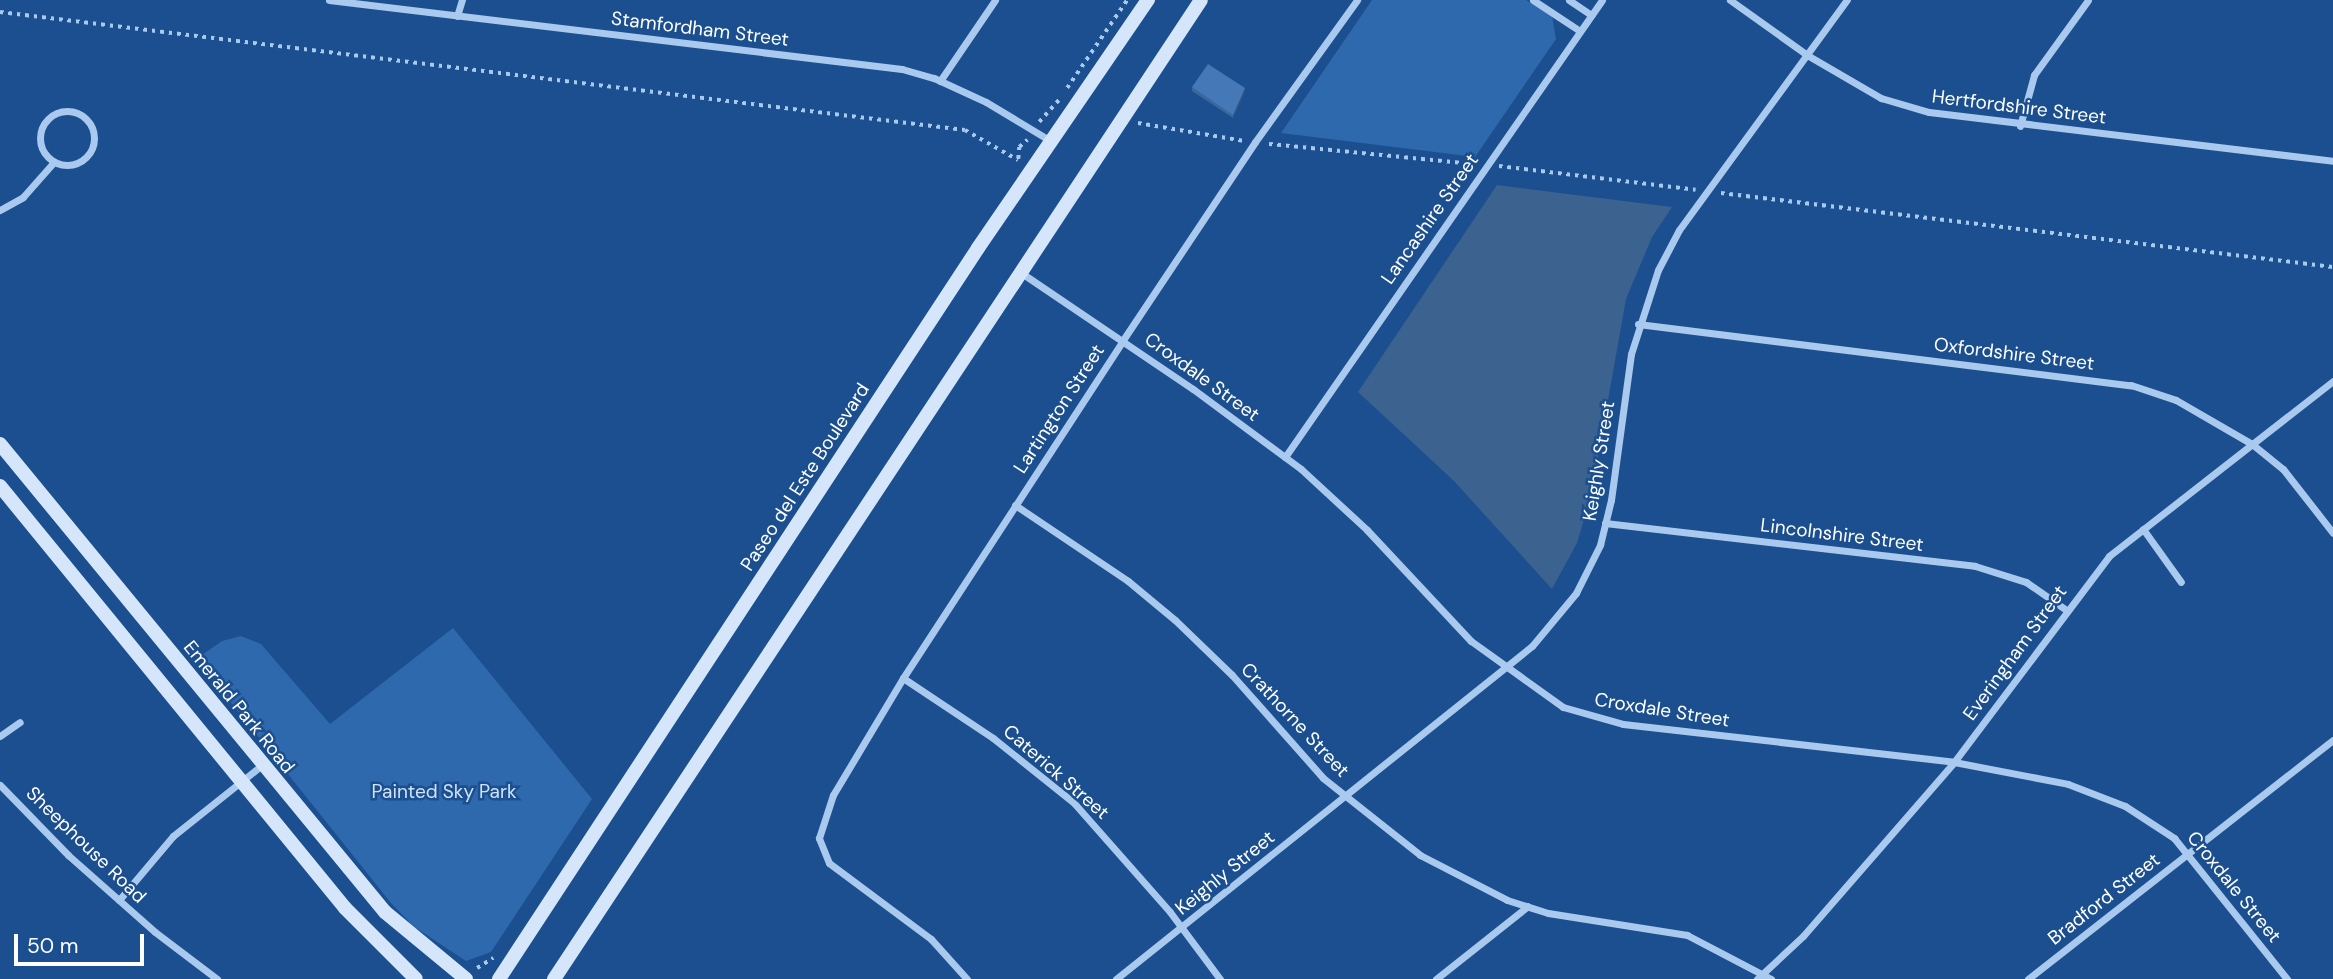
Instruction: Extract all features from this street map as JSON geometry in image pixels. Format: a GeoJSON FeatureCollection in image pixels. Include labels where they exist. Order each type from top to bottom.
{"type":"FeatureCollection","features":[{"type":"Feature","properties":{"kind":"main road","name":"Paseo del Este Boulevard"},"geometry":{"type":"LineString","coordinates":[[499,979],[1032,169],[1148,0]]}},
{"type":"Feature","properties":{"kind":"main road"},"geometry":{"type":"LineString","coordinates":[[554,979],[1201,0]]}},
{"type":"Feature","properties":{"kind":"main road","name":"Emerald Park Road"},"geometry":{"type":"LineString","coordinates":[[0,443],[385,912],[466,979]]}},
{"type":"Feature","properties":{"kind":"main road"},"geometry":{"type":"LineString","coordinates":[[0,486],[352,916],[416,979]]}},
{"type":"Feature","properties":{"kind":"street","name":"Stamfordham Street"},"geometry":{"type":"LineString","coordinates":[[329,0],[902,69],[940,81],[1051,141]]}},
{"type":"Feature","properties":{"kind":"street"},"geometry":{"type":"LineString","coordinates":[[457,16],[462,0]]}},
{"type":"Feature","properties":{"kind":"street"},"geometry":{"type":"LineString","coordinates":[[940,81],[995,0]]}},
{"type":"Feature","properties":{"kind":"street","name":"Lartington Street"},"geometry":{"type":"LineString","coordinates":[[967,979],[931,939],[843,875],[821,851],[819,838],[833,795],[903,678],[1123,340],[1255,142],[1357,0]]}},
{"type":"Feature","properties":{"kind":"street"},"geometry":{"type":"LineString","coordinates":[[1533,0],[1580,31]]}},
{"type":"Feature","properties":{"kind":"street"},"geometry":{"type":"LineString","coordinates":[[1569,0],[1591,15]]}},
{"type":"Feature","properties":{"kind":"street","name":"Lancashire Street"},"geometry":{"type":"LineString","coordinates":[[1285,457],[1601,0]]}},
{"type":"Feature","properties":{"kind":"street","name":"Hertfordshire Street"},"geometry":{"type":"LineString","coordinates":[[1730,0],[1807,55],[1881,98],[1930,113],[2020,126],[2333,161]]}},
{"type":"Feature","properties":{"kind":"street","name":"Keighly Street"},"geometry":{"type":"LineString","coordinates":[[1116,979],[1504,668],[1552,625],[1588,577],[1605,523],[1638,324],[1658,270],[1707,192],[1847,0]]}},
{"type":"Feature","properties":{"kind":"street"},"geometry":{"type":"LineString","coordinates":[[2020,126],[2034,75],[2088,0]]}},
{"type":"Feature","properties":{"kind":"street"},"geometry":{"type":"LineString","coordinates":[[0,210],[23,197],[54,162],[80,162],[92,148],[93,130],[82,115],[57,112],[43,124],[42,149],[54,162]]}},
{"type":"Feature","properties":{"kind":"street","name":"Croxdale Street"},"geometry":{"type":"LineString","coordinates":[[1020,272],[1123,340],[1285,457],[1367,530],[1450,621],[1504,668],[1563,707],[1623,724],[1954,762],[2055,781],[2090,792],[2143,816],[2188,853],[2287,979]]}},
{"type":"Feature","properties":{"kind":"street","name":"Oxfordshire Street"},"geometry":{"type":"LineString","coordinates":[[1638,324],[2131,385],[2176,400],[2252,444],[2283,469],[2333,533]]}},
{"type":"Feature","properties":{"kind":"street","name":"Everingham Street"},"geometry":{"type":"LineString","coordinates":[[1764,977],[1954,762],[2065,609],[2109,556],[2333,381]]}},
{"type":"Feature","properties":{"kind":"street","name":"Crathorne Street"},"geometry":{"type":"LineString","coordinates":[[1015,505],[1128,581],[1175,620],[1232,675],[1323,778],[1420,855],[1528,906],[1687,935],[1764,977]]}},
{"type":"Feature","properties":{"kind":"street","name":"Lincolnshire Street"},"geometry":{"type":"LineString","coordinates":[[1605,523],[1975,566],[2026,582],[2065,609]]}},
{"type":"Feature","properties":{"kind":"street"},"geometry":{"type":"LineString","coordinates":[[2143,529],[2180,582]]}},
{"type":"Feature","properties":{"kind":"street","name":"Caterick Street"},"geometry":{"type":"LineString","coordinates":[[903,678],[984,731],[1074,803],[1182,928],[1220,979]]}},
{"type":"Feature","properties":{"kind":"street"},"geometry":{"type":"LineString","coordinates":[[0,736],[20,722]]}},
{"type":"Feature","properties":{"kind":"street","name":"Bradford Street"},"geometry":{"type":"LineString","coordinates":[[2028,979],[2333,740]]}},
{"type":"Feature","properties":{"kind":"street"},"geometry":{"type":"LineString","coordinates":[[119,900],[173,836],[262,765]]}},
{"type":"Feature","properties":{"kind":"street","name":"Sheephouse Road"},"geometry":{"type":"LineString","coordinates":[[0,785],[119,900],[218,979]]}},
{"type":"Feature","properties":{"kind":"street"},"geometry":{"type":"LineString","coordinates":[[1436,979],[1528,906]]}},
{"type":"Feature","properties":{"kind":"path"},"geometry":{"type":"LineString","coordinates":[[1042,117],[1127,0]]}},
{"type":"Feature","properties":{"kind":"path"},"geometry":{"type":"LineString","coordinates":[[0,12],[965,130],[1032,169]]}},
{"type":"Feature","properties":{"kind":"path"},"geometry":{"type":"LineString","coordinates":[[1136,122],[1255,142],[1487,165],[2333,267]]}},
{"type":"Feature","properties":{"kind":"green space"},"geometry":{"type":"Polygon","coordinates":[[[1372,0],[1526,0],[1552,16],[1556,39],[1475,157],[1281,133],[1372,0]]]}},
{"type":"Feature","properties":{"kind":"green space","name":"Painted Sky Park"},"geometry":{"type":"Polygon","coordinates":[[[453,628],[592,799],[491,952],[466,961],[413,926],[391,903],[196,659],[222,641],[241,636],[261,644],[330,724],[453,628]]]}},
{"type":"Feature","properties":{"kind":"shaded area"},"geometry":{"type":"Polygon","coordinates":[[[1497,185],[1672,207],[1652,237],[1626,299],[1591,496],[1577,543],[1552,589],[1454,481],[1358,392],[1497,185]]]}},
{"type":"Feature","properties":{"kind":"building"},"geometry":{"type":"Polygon","coordinates":[[[1208,64],[1245,88],[1233,115],[1192,87],[1208,64]]]}}]}
